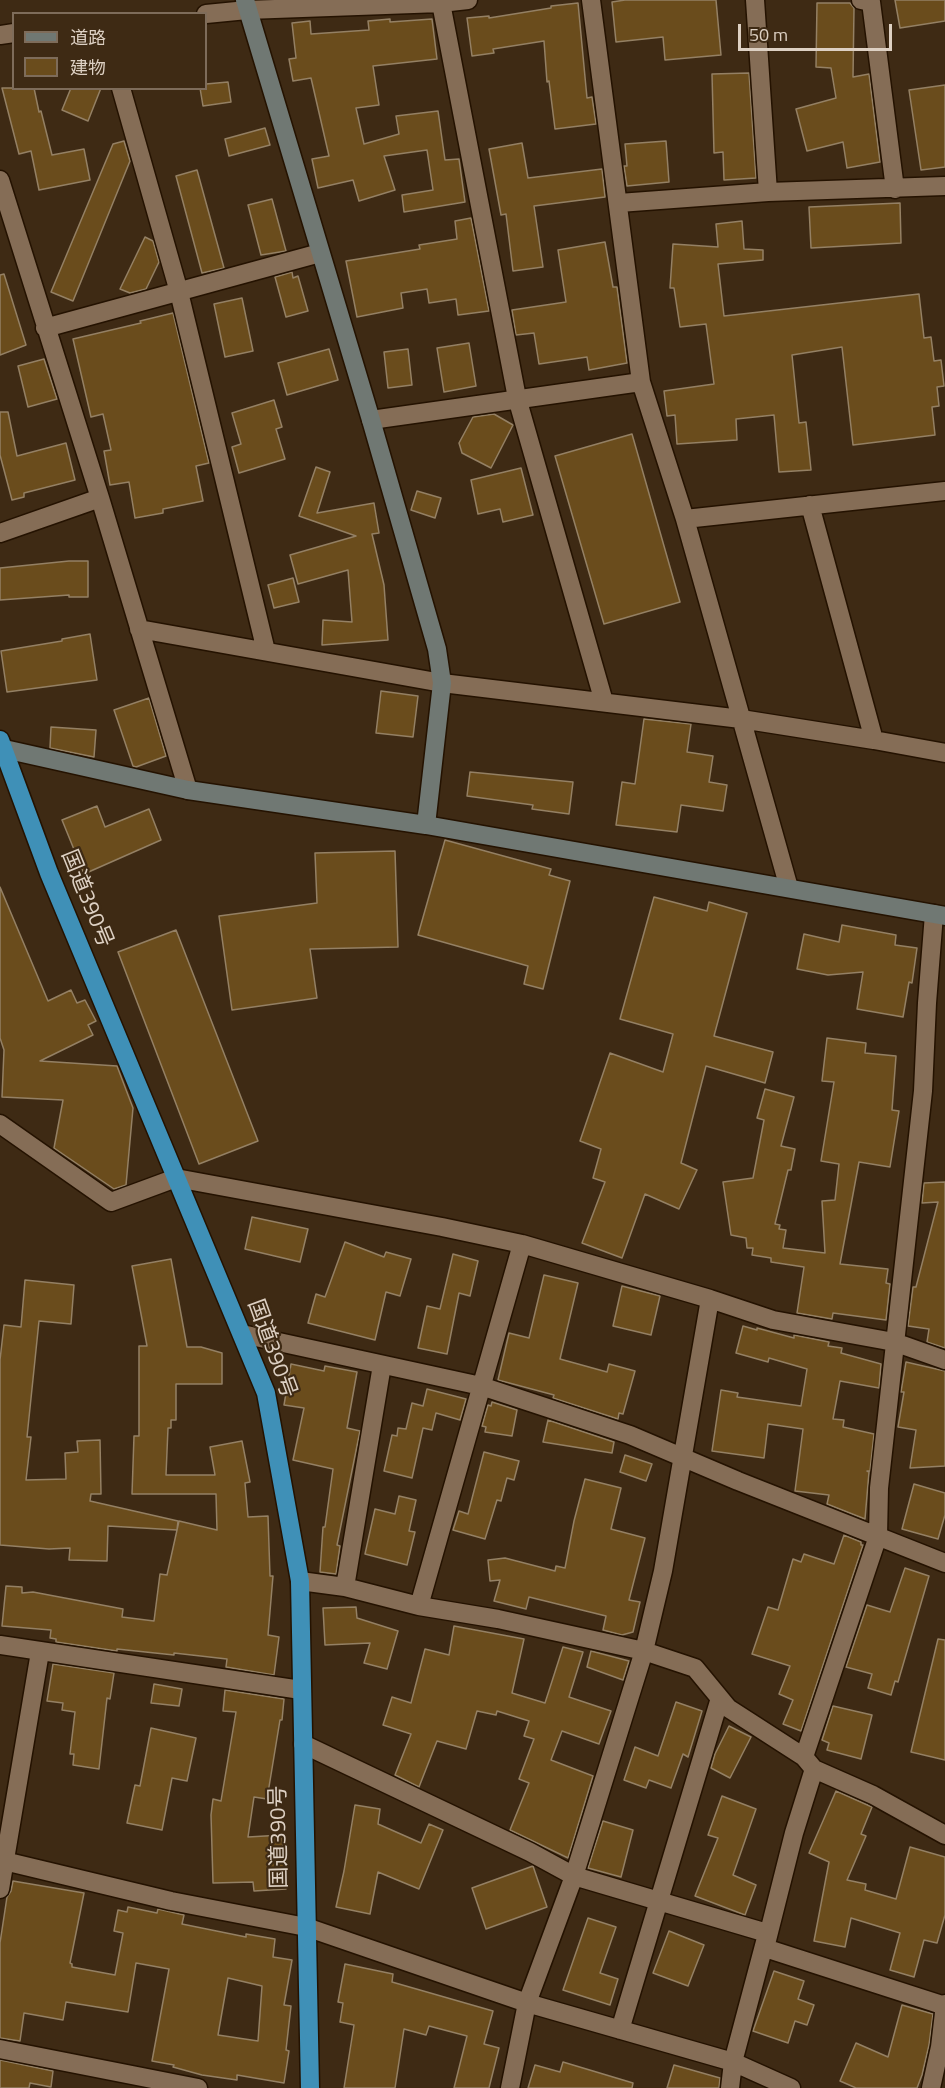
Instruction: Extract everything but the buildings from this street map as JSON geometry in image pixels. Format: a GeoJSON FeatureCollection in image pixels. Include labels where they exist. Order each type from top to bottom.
{"type":"FeatureCollection","features":[{"type":"Feature","properties":{"kind":"highway","name":"国道390号"},"geometry":{"type":"LineString","coordinates":[[1,745],[49,873],[266,1393],[300,1581],[310,2088]]}},
{"type":"Feature","properties":{"kind":"street"},"geometry":{"type":"LineString","coordinates":[[207,14],[246,5],[441,3],[468,0]]}},
{"type":"Feature","properties":{"kind":"street"},"geometry":{"type":"LineString","coordinates":[[591,0],[641,382],[685,519],[789,888]]}},
{"type":"Feature","properties":{"kind":"street"},"geometry":{"type":"LineString","coordinates":[[755,0],[768,192]]}},
{"type":"Feature","properties":{"kind":"street"},"geometry":{"type":"LineString","coordinates":[[861,0],[871,2],[895,189]]}},
{"type":"Feature","properties":{"kind":"street"},"geometry":{"type":"LineString","coordinates":[[441,3],[517,398],[604,702]]}},
{"type":"Feature","properties":{"kind":"street"},"geometry":{"type":"LineString","coordinates":[[246,5],[371,420],[437,649],[442,683],[426,825]]}},
{"type":"Feature","properties":{"kind":"street"},"geometry":{"type":"LineString","coordinates":[[122,90],[179,292],[266,651]]}},
{"type":"Feature","properties":{"kind":"street"},"geometry":{"type":"LineString","coordinates":[[0,180],[100,498],[188,790]]}},
{"type":"Feature","properties":{"kind":"street"},"geometry":{"type":"LineString","coordinates":[[619,202],[768,192],[945,186]]}},
{"type":"Feature","properties":{"kind":"street"},"geometry":{"type":"LineString","coordinates":[[45,328],[320,253]]}},
{"type":"Feature","properties":{"kind":"street"},"geometry":{"type":"LineString","coordinates":[[371,420],[641,382]]}},
{"type":"Feature","properties":{"kind":"street"},"geometry":{"type":"LineString","coordinates":[[685,519],[945,491]]}},
{"type":"Feature","properties":{"kind":"street"},"geometry":{"type":"LineString","coordinates":[[0,533],[100,498]]}},
{"type":"Feature","properties":{"kind":"street"},"geometry":{"type":"LineString","coordinates":[[810,505],[874,740]]}},
{"type":"Feature","properties":{"kind":"street"},"geometry":{"type":"LineString","coordinates":[[139,629],[442,683],[741,719],[945,753]]}},
{"type":"Feature","properties":{"kind":"street"},"geometry":{"type":"LineString","coordinates":[[1,745],[188,790],[426,825],[940,915],[927,1003],[923,1091],[879,1488],[878,1536],[809,1763],[794,1833],[733,2062],[730,2088]]}},
{"type":"Feature","properties":{"kind":"street"},"geometry":{"type":"LineString","coordinates":[[0,1124],[111,1202],[176,1178],[442,1227],[522,1244],[710,1299],[773,1320],[894,1342],[945,1360]]}},
{"type":"Feature","properties":{"kind":"street"},"geometry":{"type":"LineString","coordinates":[[419,1606],[522,1244]]}},
{"type":"Feature","properties":{"kind":"street"},"geometry":{"type":"LineString","coordinates":[[510,2088],[527,2003],[574,1876],[644,1651],[663,1571],[710,1299]]}},
{"type":"Feature","properties":{"kind":"street"},"geometry":{"type":"LineString","coordinates":[[242,1334],[481,1386],[630,1435],[945,1563]]}},
{"type":"Feature","properties":{"kind":"street"},"geometry":{"type":"LineString","coordinates":[[345,1587],[382,1365]]}},
{"type":"Feature","properties":{"kind":"street"},"geometry":{"type":"LineString","coordinates":[[300,1581],[345,1587],[419,1606],[498,1618],[644,1651],[695,1668],[729,1708],[809,1763],[945,1835]]}},
{"type":"Feature","properties":{"kind":"street"},"geometry":{"type":"LineString","coordinates":[[0,1646],[301,1690]]}},
{"type":"Feature","properties":{"kind":"street"},"geometry":{"type":"LineString","coordinates":[[0,1889],[2,1861],[40,1652]]}},
{"type":"Feature","properties":{"kind":"street"},"geometry":{"type":"LineString","coordinates":[[620,2030],[720,1698]]}},
{"type":"Feature","properties":{"kind":"street"},"geometry":{"type":"LineString","coordinates":[[303,1744],[530,1852],[574,1876],[658,1901],[945,2005],[940,2047],[931,2088]]}},
{"type":"Feature","properties":{"kind":"street"},"geometry":{"type":"LineString","coordinates":[[2,1861],[171,1901],[306,1927],[527,2003],[733,2062],[791,2088]]}},
{"type":"Feature","properties":{"kind":"street"},"geometry":{"type":"LineString","coordinates":[[0,2049],[198,2088]]}}]}
